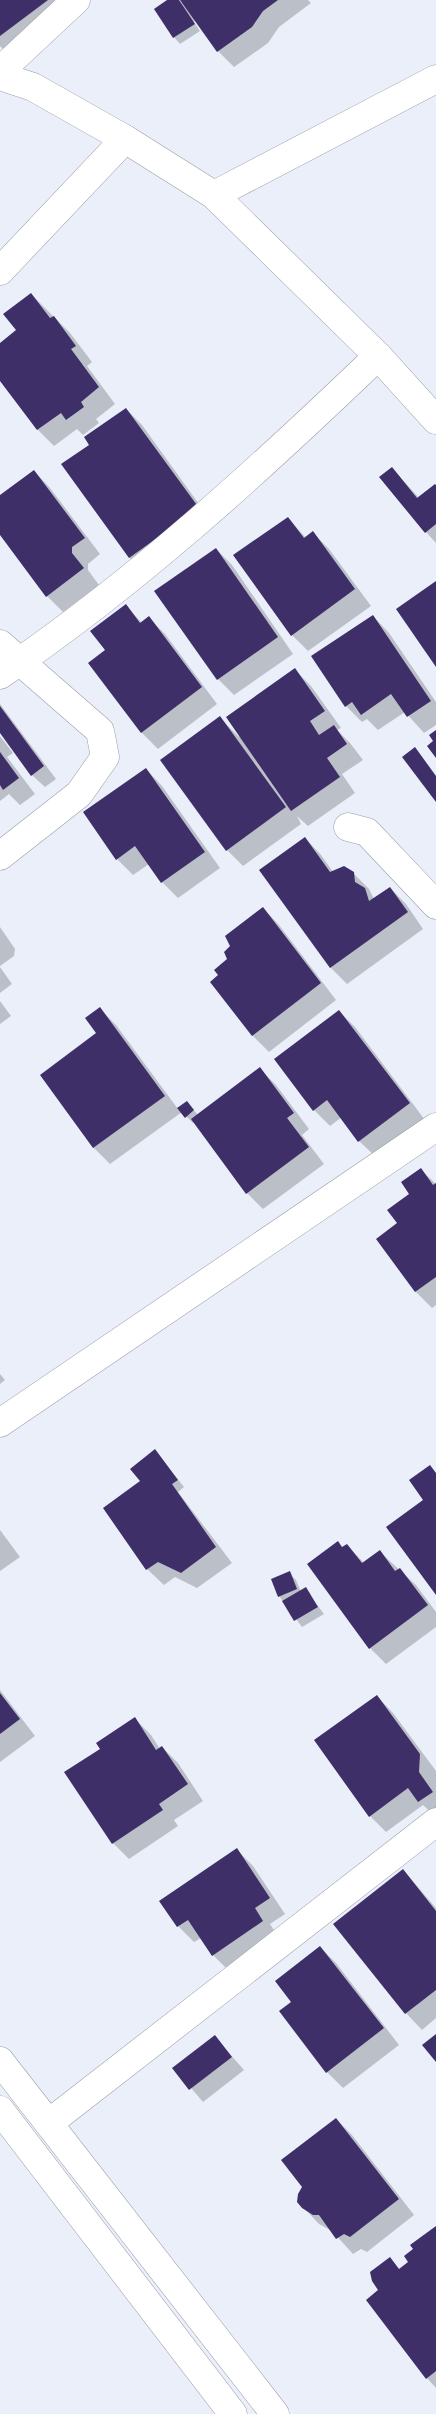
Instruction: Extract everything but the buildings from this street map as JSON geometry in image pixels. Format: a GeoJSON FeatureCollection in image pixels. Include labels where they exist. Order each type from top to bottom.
{"type":"FeatureCollection","features":[{"type":"Feature","properties":{"kind":"street"},"geometry":{"type":"LineString","coordinates":[[0,70],[76,0]]}},
{"type":"Feature","properties":{"kind":"street"},"geometry":{"type":"LineString","coordinates":[[0,76],[33,87],[125,139],[214,195],[378,356],[436,420]]}},
{"type":"Feature","properties":{"kind":"street"},"geometry":{"type":"LineString","coordinates":[[214,195],[436,79]]}},
{"type":"Feature","properties":{"kind":"street"},"geometry":{"type":"LineString","coordinates":[[0,271],[125,139]]}},
{"type":"Feature","properties":{"kind":"street"},"geometry":{"type":"LineString","coordinates":[[0,856],[79,794],[105,757],[100,730],[7,660],[86,614],[168,547],[271,458],[378,356]]}},
{"type":"Feature","properties":{"kind":"street"},"geometry":{"type":"LineString","coordinates":[[348,827],[367,832],[436,905]]}},
{"type":"Feature","properties":{"kind":"street"},"geometry":{"type":"LineString","coordinates":[[0,1423],[436,1127]]}},
{"type":"Feature","properties":{"kind":"street"},"geometry":{"type":"LineString","coordinates":[[49,2123],[436,1822]]}},
{"type":"Feature","properties":{"kind":"street"},"geometry":{"type":"LineString","coordinates":[[0,2061],[275,2414]]}},
{"type":"Feature","properties":{"kind":"street"},"geometry":{"type":"LineString","coordinates":[[0,2110],[233,2414]]}}]}
